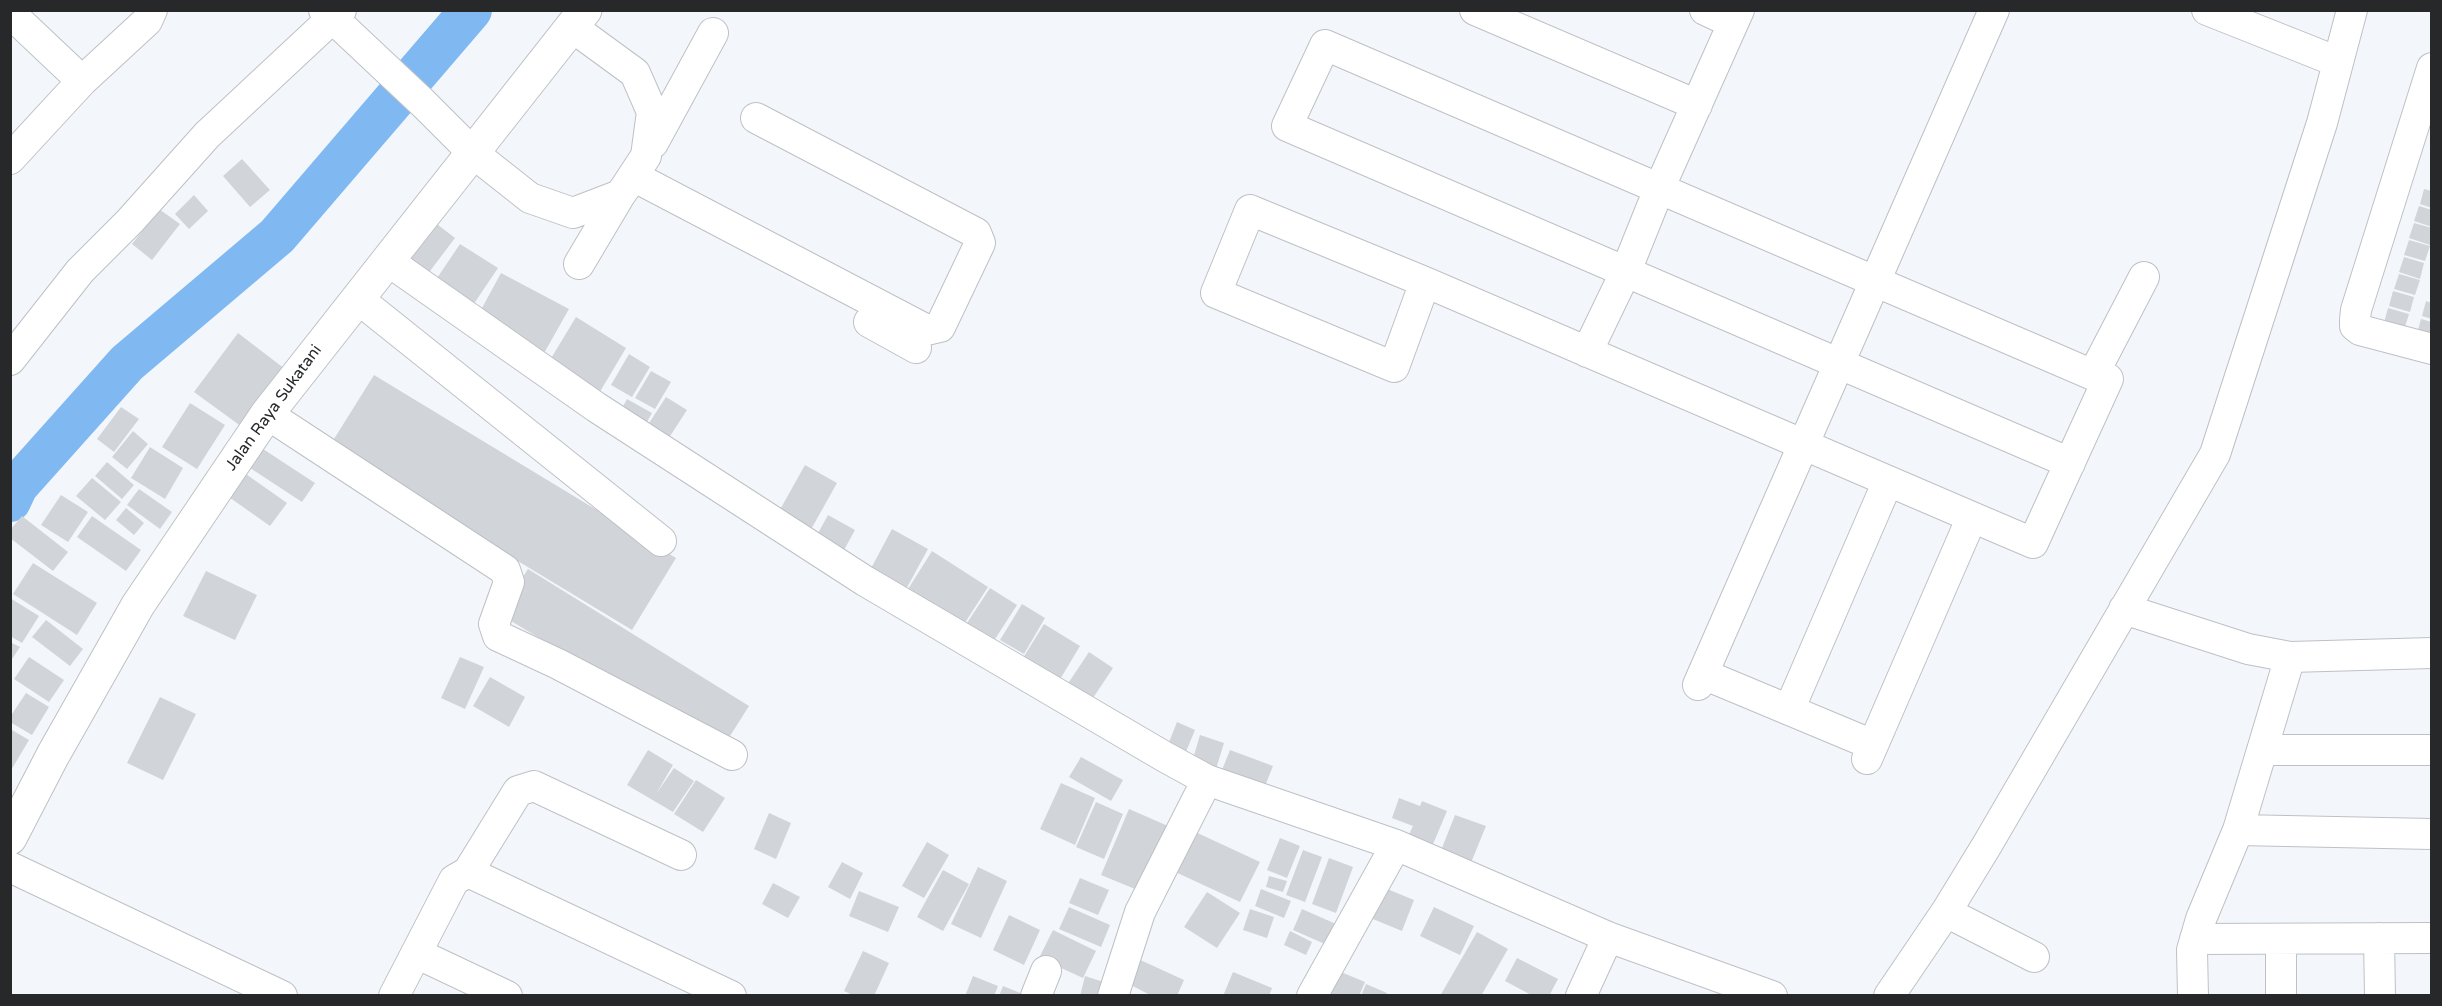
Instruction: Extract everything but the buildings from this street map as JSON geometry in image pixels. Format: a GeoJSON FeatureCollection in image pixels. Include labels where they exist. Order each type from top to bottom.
{"type":"FeatureCollection","features":[{"type":"Feature","properties":{"kind":"main road","name":"Jalan Raya Sukatani"},"geometry":{"type":"LineString","coordinates":[[10,838],[52,755],[138,604],[267,414],[579,19]]}},
{"type":"Feature","properties":{"kind":"street"},"geometry":{"type":"LineString","coordinates":[[11,158],[81,81],[147,21],[152,10]]}},
{"type":"Feature","properties":{"kind":"street"},"geometry":{"type":"LineString","coordinates":[[1475,10],[1697,105]]}},
{"type":"Feature","properties":{"kind":"street"},"geometry":{"type":"LineString","coordinates":[[1587,352],[1626,272],[1659,189],[1736,17],[1705,10]]}},
{"type":"Feature","properties":{"kind":"street"},"geometry":{"type":"LineString","coordinates":[[1972,517],[1870,752],[1790,710],[1700,680],[1994,10]]}},
{"type":"Feature","properties":{"kind":"street"},"geometry":{"type":"LineString","coordinates":[[2207,10],[2338,62]]}},
{"type":"Feature","properties":{"kind":"street"},"geometry":{"type":"LineString","coordinates":[[1889,996],[1946,912],[2215,454],[2322,123],[2352,10]]}},
{"type":"Feature","properties":{"kind":"street"},"geometry":{"type":"LineString","coordinates":[[10,13],[81,81]]}},
{"type":"Feature","properties":{"kind":"street"},"geometry":{"type":"LineString","coordinates":[[10,360],[80,272],[130,221],[207,135],[333,13],[473,153],[530,198],[573,213],[631,179],[652,112],[635,73],[579,19]]}},
{"type":"Feature","properties":{"kind":"street"},"geometry":{"type":"LineString","coordinates":[[579,264],[631,179],[713,33]]}},
{"type":"Feature","properties":{"kind":"street"},"geometry":{"type":"LineString","coordinates":[[1425,282],[1394,367],[1216,293],[1250,210],[1425,282],[2033,543],[2070,463],[2108,379],[2093,375],[1325,45],[1287,126],[2070,463]]}},
{"type":"Feature","properties":{"kind":"street"},"geometry":{"type":"LineString","coordinates":[[2432,68],[2356,310],[2355,326],[2360,330],[2432,350]]}},
{"type":"Feature","properties":{"kind":"street"},"geometry":{"type":"LineString","coordinates":[[631,179],[927,330],[940,327],[980,243],[976,233],[756,118]]}},
{"type":"Feature","properties":{"kind":"street"},"geometry":{"type":"LineString","coordinates":[[631,179],[916,348]]}},
{"type":"Feature","properties":{"kind":"street"},"geometry":{"type":"LineString","coordinates":[[388,261],[596,407],[865,581],[1207,780],[1395,845],[1608,937],[1772,996]]}},
{"type":"Feature","properties":{"kind":"street"},"geometry":{"type":"LineString","coordinates":[[2093,375],[2144,277]]}},
{"type":"Feature","properties":{"kind":"street"},"geometry":{"type":"LineString","coordinates":[[357,298],[661,541]]}},
{"type":"Feature","properties":{"kind":"street"},"geometry":{"type":"LineString","coordinates":[[267,414],[505,570],[509,582],[494,624],[498,636],[558,664],[732,755]]}},
{"type":"Feature","properties":{"kind":"street"},"geometry":{"type":"LineString","coordinates":[[1790,710],[1888,482]]}},
{"type":"Feature","properties":{"kind":"street"},"geometry":{"type":"LineString","coordinates":[[2124,609],[2248,649],[2290,657],[2432,653]]}},
{"type":"Feature","properties":{"kind":"street"},"geometry":{"type":"LineString","coordinates":[[2193,996],[2192,950],[2195,939],[2238,830],[2290,657]]}},
{"type":"Feature","properties":{"kind":"street"},"geometry":{"type":"LineString","coordinates":[[2262,750],[2432,750]]}},
{"type":"Feature","properties":{"kind":"street"},"geometry":{"type":"LineString","coordinates":[[1113,996],[1140,912],[1207,780]]}},
{"type":"Feature","properties":{"kind":"street"},"geometry":{"type":"LineString","coordinates":[[394,996],[454,880],[468,872],[518,791],[534,786],[681,855]]}},
{"type":"Feature","properties":{"kind":"street"},"geometry":{"type":"LineString","coordinates":[[2238,830],[2432,834]]}},
{"type":"Feature","properties":{"kind":"street"},"geometry":{"type":"LineString","coordinates":[[1312,996],[1395,845]]}},
{"type":"Feature","properties":{"kind":"street"},"geometry":{"type":"LineString","coordinates":[[10,867],[282,996]]}},
{"type":"Feature","properties":{"kind":"street"},"geometry":{"type":"LineString","coordinates":[[468,872],[730,996]]}},
{"type":"Feature","properties":{"kind":"street"},"geometry":{"type":"LineString","coordinates":[[1946,912],[2034,957]]}},
{"type":"Feature","properties":{"kind":"street"},"geometry":{"type":"LineString","coordinates":[[1581,996],[1608,937]]}},
{"type":"Feature","properties":{"kind":"street"},"geometry":{"type":"LineString","coordinates":[[2379,938],[2380,996]]}},
{"type":"Feature","properties":{"kind":"street"},"geometry":{"type":"LineString","coordinates":[[2195,939],[2432,938]]}},
{"type":"Feature","properties":{"kind":"street"},"geometry":{"type":"LineString","coordinates":[[2281,939],[2281,996]]}},
{"type":"Feature","properties":{"kind":"street"},"geometry":{"type":"LineString","coordinates":[[416,953],[507,996]]}},
{"type":"Feature","properties":{"kind":"waterway"},"geometry":{"type":"LineString","coordinates":[[10,501],[17,486],[127,363],[277,236],[471,10]]}}]}
